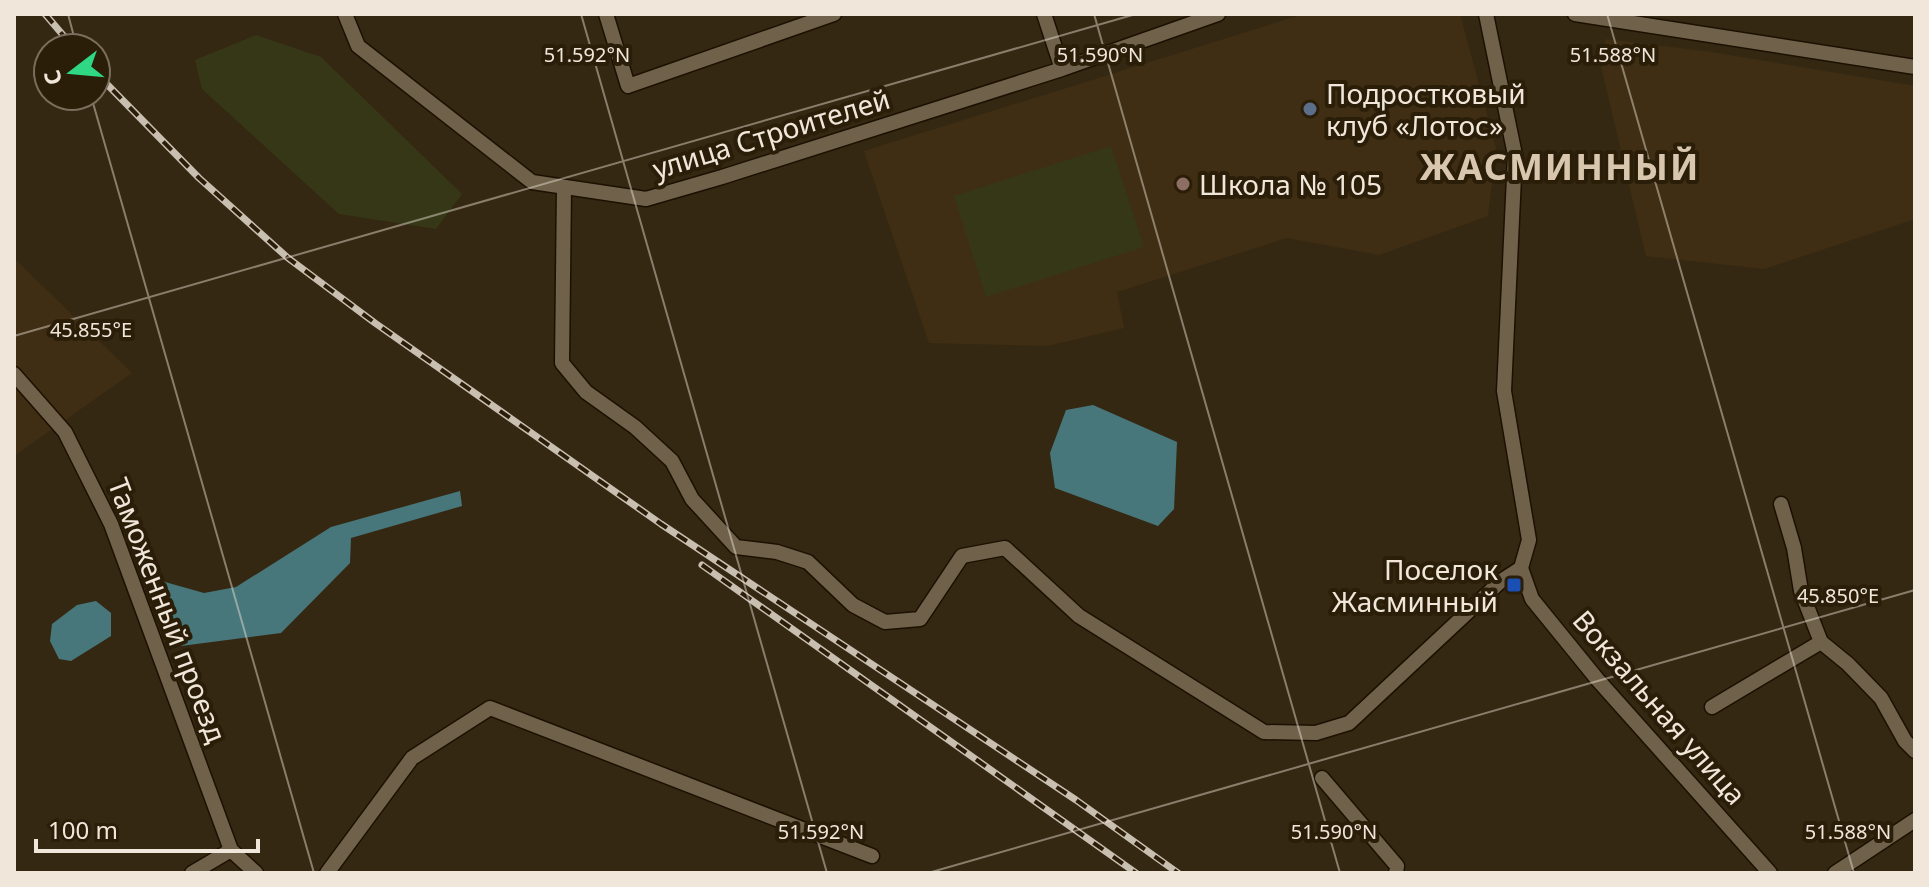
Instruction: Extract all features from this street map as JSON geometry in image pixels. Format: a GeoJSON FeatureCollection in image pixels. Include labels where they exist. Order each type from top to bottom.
{"type":"FeatureCollection","features":[{"type":"Feature","properties":{"kind":"street","name":"улица Строителей"},"geometry":{"type":"LineString","coordinates":[[345,14],[358,46],[532,182],[646,199],[1062,69],[1218,14]]}},
{"type":"Feature","properties":{"kind":"street"},"geometry":{"type":"LineString","coordinates":[[606,14],[628,86],[834,14]]}},
{"type":"Feature","properties":{"kind":"street"},"geometry":{"type":"LineString","coordinates":[[1044,14],[1062,69]]}},
{"type":"Feature","properties":{"kind":"street"},"geometry":{"type":"LineString","coordinates":[[564,187],[562,363],[586,392],[635,427],[672,461],[692,499],[736,547],[777,552],[808,562],[853,605],[885,622],[920,619],[962,556],[1005,548],[1079,616],[1264,732],[1316,733],[1349,723],[1501,581],[1521,568],[1529,540],[1504,391],[1515,155],[1486,14]]}},
{"type":"Feature","properties":{"kind":"street"},"geometry":{"type":"LineString","coordinates":[[1575,14],[1915,67]]}},
{"type":"Feature","properties":{"kind":"street","name":"Таможенный проезд"},"geometry":{"type":"LineString","coordinates":[[14,374],[65,432],[111,524],[231,850],[256,873]]}},
{"type":"Feature","properties":{"kind":"street"},"geometry":{"type":"LineString","coordinates":[[1781,504],[1794,548],[1801,591],[1821,642],[1881,698],[1905,741],[1915,751]]}},
{"type":"Feature","properties":{"kind":"street","name":"Вокзальная улица"},"geometry":{"type":"LineString","coordinates":[[1521,568],[1532,599],[1770,873]]}},
{"type":"Feature","properties":{"kind":"street"},"geometry":{"type":"LineString","coordinates":[[1712,707],[1821,642]]}},
{"type":"Feature","properties":{"kind":"street"},"geometry":{"type":"LineString","coordinates":[[327,873],[412,758],[490,708],[872,856]]}},
{"type":"Feature","properties":{"kind":"street"},"geometry":{"type":"LineString","coordinates":[[1322,778],[1397,866],[1396,873]]}},
{"type":"Feature","properties":{"kind":"street"},"geometry":{"type":"LineString","coordinates":[[1835,873],[1915,820]]}},
{"type":"Feature","properties":{"kind":"street"},"geometry":{"type":"LineString","coordinates":[[192,873],[231,850]]}},
{"type":"Feature","properties":{"kind":"shaded area","name":"Школа № 105"},"geometry":{"type":"Polygon","coordinates":[[[1304,14],[1460,14],[1496,148],[1488,216],[1379,255],[1287,238],[1117,292],[1124,328],[1047,346],[929,343],[864,151],[1304,14]]]}},
{"type":"Feature","properties":{"kind":"shaded area"},"geometry":{"type":"Polygon","coordinates":[[[256,35],[321,57],[462,194],[436,229],[339,214],[202,89],[195,60],[256,35]]]}},
{"type":"Feature","properties":{"kind":"shaded area"},"geometry":{"type":"Polygon","coordinates":[[[1606,39],[1711,52],[1915,86],[1915,219],[1764,269],[1646,256],[1600,62],[1606,39]]]}},
{"type":"Feature","properties":{"kind":"shaded area"},"geometry":{"type":"Polygon","coordinates":[[[1111,146],[1144,247],[986,297],[954,196],[1111,146]]]}},
{"type":"Feature","properties":{"kind":"shaded area"},"geometry":{"type":"Polygon","coordinates":[[[14,258],[132,373],[14,456],[14,258]]]}},
{"type":"Feature","properties":{"kind":"water"},"geometry":{"type":"Polygon","coordinates":[[[1093,405],[1177,442],[1174,509],[1158,526],[1055,488],[1050,453],[1066,410],[1093,405]]]}},
{"type":"Feature","properties":{"kind":"water"},"geometry":{"type":"Polygon","coordinates":[[[460,491],[462,506],[351,538],[350,563],[281,633],[181,646],[165,622],[158,580],[204,593],[236,587],[331,527],[460,491]]]}},
{"type":"Feature","properties":{"kind":"water"},"geometry":{"type":"Polygon","coordinates":[[[96,601],[111,613],[111,636],[71,661],[59,659],[50,641],[52,624],[77,605],[96,601]]]}},
{"type":"Feature","properties":{"kind":"railway"},"geometry":{"type":"LineString","coordinates":[[45,14],[60,32]]}},
{"type":"Feature","properties":{"kind":"railway"},"geometry":{"type":"LineString","coordinates":[[112,89],[199,178],[288,258],[375,323],[661,524],[1076,800],[1178,873]]}},
{"type":"Feature","properties":{"kind":"railway"},"geometry":{"type":"LineString","coordinates":[[702,565],[1136,873]]}},
{"type":"Feature","properties":{"kind":"place","name":"Подростковый клуб «Лотос»"},"geometry":{"type":"Point","coordinates":[1310,109]}},
{"type":"Feature","properties":{"kind":"place","name":"Школа № 105"},"geometry":{"type":"Point","coordinates":[1183,184]}},
{"type":"Feature","properties":{"kind":"place","name":"Поселок Жасминный"},"geometry":{"type":"Point","coordinates":[1514,585]}},
{"type":"Feature","properties":{"kind":"district","name":"ЖАСМИННЫЙ"},"geometry":{"type":"Point","coordinates":[1560,166]}}]}
